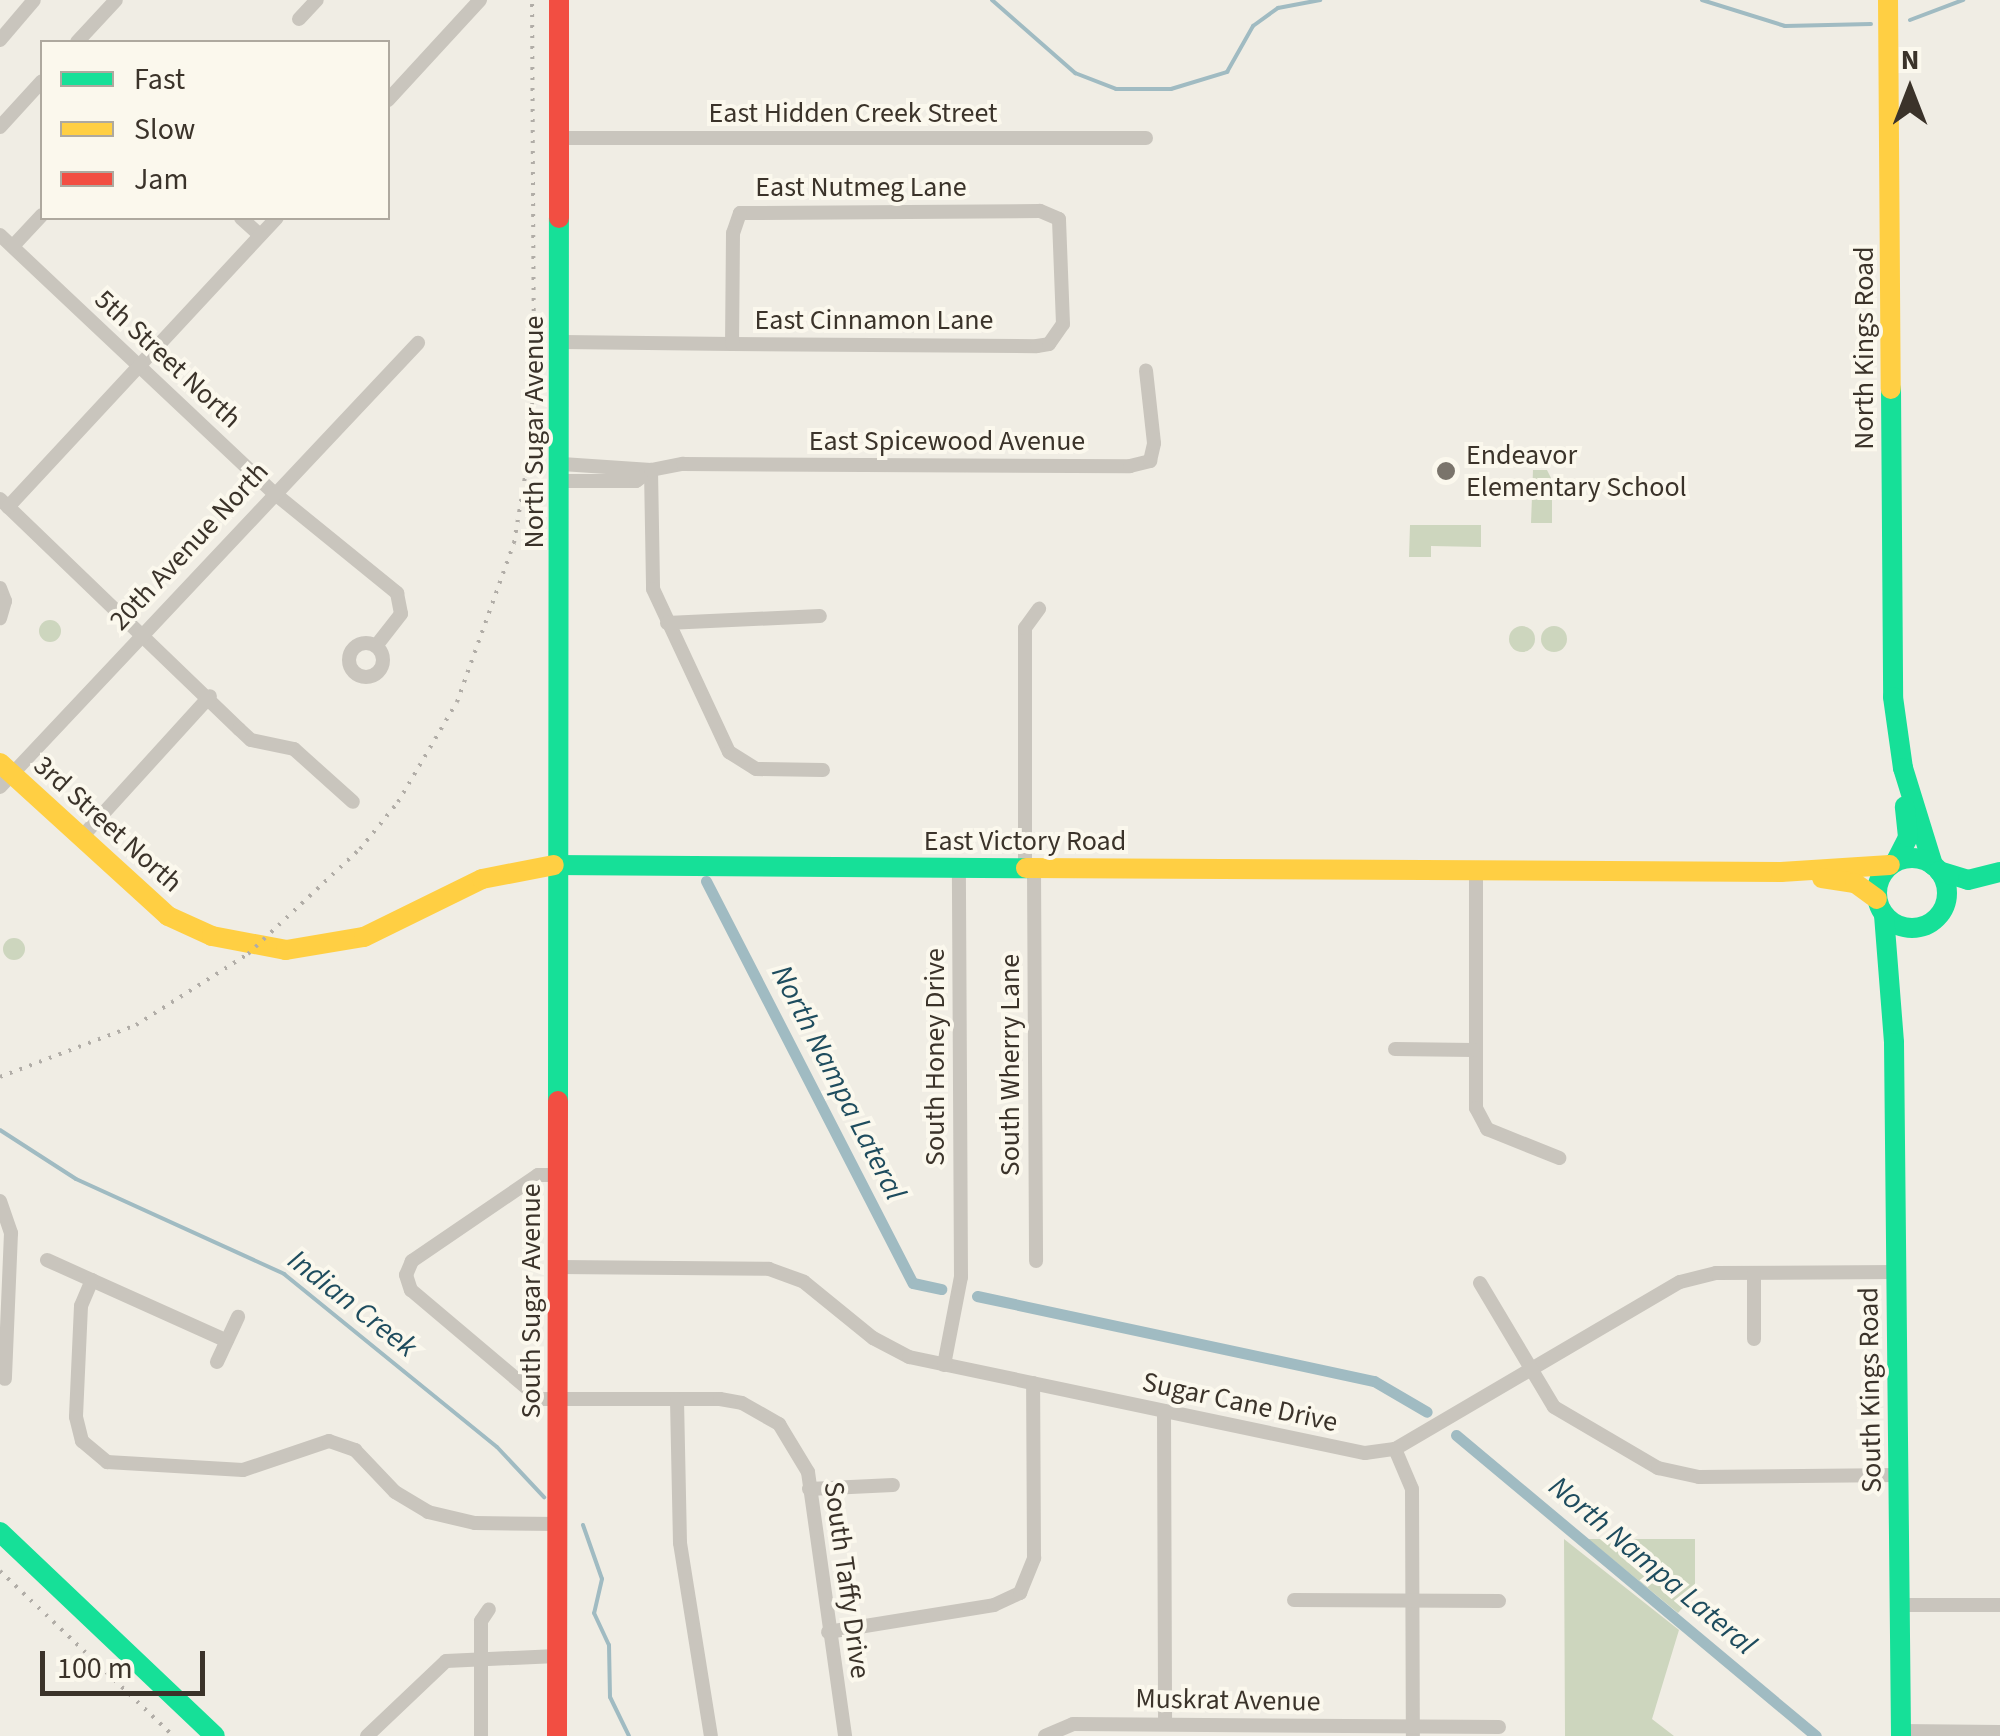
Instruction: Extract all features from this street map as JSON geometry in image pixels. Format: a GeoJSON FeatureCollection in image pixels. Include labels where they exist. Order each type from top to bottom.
{"type":"FeatureCollection","features":[{"type":"Feature","properties":{"kind":"street"},"geometry":{"type":"LineString","coordinates":[[0,40],[34,0]]}},
{"type":"Feature","properties":{"kind":"street"},"geometry":{"type":"LineString","coordinates":[[80,40],[116,0]]}},
{"type":"Feature","properties":{"kind":"street"},"geometry":{"type":"LineString","coordinates":[[299,19],[317,0]]}},
{"type":"Feature","properties":{"kind":"street"},"geometry":{"type":"LineString","coordinates":[[390,98],[480,0]]}},
{"type":"Feature","properties":{"kind":"street","name":"North Sugar Avenue"},"geometry":{"type":"LineString","coordinates":[[558,865],[563,342],[559,0]]}},
{"type":"Feature","properties":{"kind":"street","name":"North Kings Road"},"geometry":{"type":"LineString","coordinates":[[1888,0],[1893,696],[1890,752],[1909,828],[1893,863]]}},
{"type":"Feature","properties":{"kind":"street"},"geometry":{"type":"LineString","coordinates":[[0,127],[40,82]]}},
{"type":"Feature","properties":{"kind":"street","name":"East Hidden Creek Street"},"geometry":{"type":"LineString","coordinates":[[560,138],[1146,138]]}},
{"type":"Feature","properties":{"kind":"street","name":"East Nutmeg Lane"},"geometry":{"type":"LineString","coordinates":[[732,344],[733,233],[740,214],[1055,215]]}},
{"type":"Feature","properties":{"kind":"street","name":"East Cinnamon Lane"},"geometry":{"type":"LineString","coordinates":[[563,342],[1049,344],[1062,324],[1062,228],[1055,215]]}},
{"type":"Feature","properties":{"kind":"street"},"geometry":{"type":"LineString","coordinates":[[13,246],[40,217]]}},
{"type":"Feature","properties":{"kind":"street"},"geometry":{"type":"LineString","coordinates":[[243,220],[260,236]]}},
{"type":"Feature","properties":{"kind":"street"},"geometry":{"type":"LineString","coordinates":[[275,220],[141,368],[4,503],[210,696],[251,740],[294,749],[353,802]]}},
{"type":"Feature","properties":{"kind":"street","name":"5th Street North"},"geometry":{"type":"LineString","coordinates":[[0,235],[274,493],[397,593],[401,614],[378,643]]}},
{"type":"Feature","properties":{"kind":"street","name":"20th Avenue North"},"geometry":{"type":"LineString","coordinates":[[4,775],[418,343]]}},
{"type":"Feature","properties":{"kind":"street","name":"East Spicewood Avenue"},"geometry":{"type":"LineString","coordinates":[[562,472],[636,481],[651,470],[683,464],[1130,466],[1150,461],[1154,443],[1146,370]]}},
{"type":"Feature","properties":{"kind":"street"},"geometry":{"type":"LineString","coordinates":[[651,470],[653,590],[740,762],[756,769],[823,770]]}},
{"type":"Feature","properties":{"kind":"street"},"geometry":{"type":"LineString","coordinates":[[0,588],[5,600],[0,618]]}},
{"type":"Feature","properties":{"kind":"street","name":"South Wherry Lane"},"geometry":{"type":"LineString","coordinates":[[1036,1261],[1025,628],[1039,609]]}},
{"type":"Feature","properties":{"kind":"street"},"geometry":{"type":"LineString","coordinates":[[668,623],[820,616]]}},
{"type":"Feature","properties":{"kind":"street"},"geometry":{"type":"LineString","coordinates":[[80,839],[210,696]]}},
{"type":"Feature","properties":{"kind":"street","name":"North Kings Road"},"geometry":{"type":"LineString","coordinates":[[1893,696],[1903,768],[1936,868]]}},
{"type":"Feature","properties":{"kind":"street","name":"3rd Street North"},"geometry":{"type":"LineString","coordinates":[[4,775],[168,916],[237,943],[286,950]]}},
{"type":"Feature","properties":{"kind":"street"},"geometry":{"type":"LineString","coordinates":[[2000,872],[1968,880],[1915,858],[1893,863],[1878,880],[1880,907],[1900,927],[1922,928],[1945,907],[2000,882]]}},
{"type":"Feature","properties":{"kind":"street","name":"East Victory Road"},"geometry":{"type":"LineString","coordinates":[[286,950],[364,938],[482,879],[558,865],[1780,872],[1893,863]]}},
{"type":"Feature","properties":{"kind":"street","name":"South Sugar Avenue"},"geometry":{"type":"LineString","coordinates":[[557,1736],[558,865]]}},
{"type":"Feature","properties":{"kind":"street","name":"South Honey Drive"},"geometry":{"type":"LineString","coordinates":[[944,1365],[961,1277],[959,868]]}},
{"type":"Feature","properties":{"kind":"street"},"geometry":{"type":"LineString","coordinates":[[1936,868],[1947,888],[1945,907]]}},
{"type":"Feature","properties":{"kind":"street"},"geometry":{"type":"LineString","coordinates":[[1476,871],[1474,1050],[1480,1122],[1559,1158]]}},
{"type":"Feature","properties":{"kind":"street","name":"East Victory Road"},"geometry":{"type":"LineString","coordinates":[[1780,872],[1843,879],[1880,907]]}},
{"type":"Feature","properties":{"kind":"street","name":"South Kings Road"},"geometry":{"type":"LineString","coordinates":[[1880,907],[1894,1043]]}},
{"type":"Feature","properties":{"kind":"street","name":"South Kings Road"},"geometry":{"type":"LineString","coordinates":[[1901,1734],[1894,1043],[1899,962],[1922,928]]}},
{"type":"Feature","properties":{"kind":"street"},"geometry":{"type":"LineString","coordinates":[[1395,1049],[1474,1050]]}},
{"type":"Feature","properties":{"kind":"street"},"geometry":{"type":"LineString","coordinates":[[558,1175],[538,1176],[412,1261],[406,1275],[410,1290],[540,1399],[559,1399]]}},
{"type":"Feature","properties":{"kind":"street"},"geometry":{"type":"LineString","coordinates":[[0,1201],[11,1233],[5,1379]]}},
{"type":"Feature","properties":{"kind":"street"},"geometry":{"type":"LineString","coordinates":[[47,1260],[228,1341]]}},
{"type":"Feature","properties":{"kind":"street","name":"Sugar Cane Drive"},"geometry":{"type":"LineString","coordinates":[[558,1267],[769,1269],[804,1282],[889,1348],[944,1365],[1347,1450],[1395,1448],[1680,1282],[1754,1273],[1897,1272]]}},
{"type":"Feature","properties":{"kind":"street"},"geometry":{"type":"LineString","coordinates":[[1754,1273],[1754,1339]]}},
{"type":"Feature","properties":{"kind":"street"},"geometry":{"type":"LineString","coordinates":[[92,1280],[81,1306],[76,1417],[89,1450],[118,1465],[229,1471],[329,1441],[355,1450],[395,1492],[428,1512],[475,1523],[559,1524]]}},
{"type":"Feature","properties":{"kind":"street"},"geometry":{"type":"LineString","coordinates":[[1480,1283],[1530,1370],[1562,1415],[1680,1475],[1898,1475]]}},
{"type":"Feature","properties":{"kind":"street"},"geometry":{"type":"LineString","coordinates":[[218,1362],[238,1317]]}},
{"type":"Feature","properties":{"kind":"street"},"geometry":{"type":"LineString","coordinates":[[828,1632],[994,1605],[1020,1593],[1034,1558],[1033,1384]]}},
{"type":"Feature","properties":{"kind":"street","name":"South Taffy Drive"},"geometry":{"type":"LineString","coordinates":[[559,1399],[720,1400],[761,1411],[793,1439],[809,1489],[845,1736]]}},
{"type":"Feature","properties":{"kind":"street"},"geometry":{"type":"LineString","coordinates":[[677,1400],[680,1543],[711,1736]]}},
{"type":"Feature","properties":{"kind":"street"},"geometry":{"type":"LineString","coordinates":[[1164,1411],[1165,1723]]}},
{"type":"Feature","properties":{"kind":"street"},"geometry":{"type":"LineString","coordinates":[[1395,1448],[1412,1488],[1413,1732]]}},
{"type":"Feature","properties":{"kind":"street"},"geometry":{"type":"LineString","coordinates":[[809,1489],[893,1486]]}},
{"type":"Feature","properties":{"kind":"street"},"geometry":{"type":"LineString","coordinates":[[0,1532],[215,1736]]}},
{"type":"Feature","properties":{"kind":"street"},"geometry":{"type":"LineString","coordinates":[[1294,1600],[1499,1601]]}},
{"type":"Feature","properties":{"kind":"street"},"geometry":{"type":"LineString","coordinates":[[1900,1605],[2000,1605]]}},
{"type":"Feature","properties":{"kind":"street"},"geometry":{"type":"LineString","coordinates":[[481,1736],[481,1621],[490,1610]]}},
{"type":"Feature","properties":{"kind":"street"},"geometry":{"type":"LineString","coordinates":[[366,1736],[446,1661],[481,1656],[557,1656]]}},
{"type":"Feature","properties":{"kind":"street","name":"Muskrat Avenue"},"geometry":{"type":"LineString","coordinates":[[1045,1736],[1074,1724],[1165,1723],[1413,1732],[1499,1728]]}},
{"type":"Feature","properties":{"kind":"street"},"geometry":{"type":"LineString","coordinates":[[1901,1734],[2000,1732]]}},
{"type":"Feature","properties":{"kind":"green space"},"geometry":{"type":"Polygon","coordinates":[[[1533,470],[1547,470],[1552,480],[1552,523],[1531,523],[1533,470]]]}},
{"type":"Feature","properties":{"kind":"green space"},"geometry":{"type":"Polygon","coordinates":[[[1410,525],[1481,525],[1481,547],[1431,546],[1431,557],[1409,557],[1410,525]]]}},
{"type":"Feature","properties":{"kind":"green space"},"geometry":{"type":"Polygon","coordinates":[[[50,620],[58,623],[58,639],[50,642],[42,639],[39,631],[42,623],[50,620]]]}},
{"type":"Feature","properties":{"kind":"green space"},"geometry":{"type":"Polygon","coordinates":[[[1522,626],[1531,630],[1535,639],[1531,648],[1522,652],[1513,648],[1509,639],[1513,630],[1522,626]]]}},
{"type":"Feature","properties":{"kind":"green space"},"geometry":{"type":"Polygon","coordinates":[[[1554,626],[1563,630],[1567,639],[1563,648],[1554,652],[1545,648],[1541,639],[1545,630],[1554,626]]]}},
{"type":"Feature","properties":{"kind":"green space"},"geometry":{"type":"Polygon","coordinates":[[[14,938],[22,941],[22,957],[14,960],[6,957],[3,949],[6,941],[14,938]]]}},
{"type":"Feature","properties":{"kind":"green space"},"geometry":{"type":"Polygon","coordinates":[[[1564,1539],[1679,1630],[1652,1719],[1674,1736],[1565,1736],[1564,1539]]]}},
{"type":"Feature","properties":{"kind":"green space"},"geometry":{"type":"Polygon","coordinates":[[[1588,1539],[1695,1539],[1695,1594],[1678,1613],[1588,1539]]]}},
{"type":"Feature","properties":{"kind":"waterway"},"geometry":{"type":"LineString","coordinates":[[992,0],[1075,73],[1116,89],[1171,89],[1227,72],[1253,26],[1278,8],[1320,0]]}},
{"type":"Feature","properties":{"kind":"waterway"},"geometry":{"type":"LineString","coordinates":[[1702,0],[1785,26],[1871,24]]}},
{"type":"Feature","properties":{"kind":"waterway"},"geometry":{"type":"LineString","coordinates":[[1910,20],[1963,0]]}},
{"type":"Feature","properties":{"kind":"waterway","name":"North Nampa Lateral"},"geometry":{"type":"LineString","coordinates":[[706,881],[913,1283],[941,1289]]}},
{"type":"Feature","properties":{"kind":"waterway","name":"Indian Creek"},"geometry":{"type":"LineString","coordinates":[[0,1130],[76,1179],[284,1274],[497,1447],[544,1497]]}},
{"type":"Feature","properties":{"kind":"waterway","name":"North Nampa Lateral"},"geometry":{"type":"LineString","coordinates":[[977,1296],[1374,1381],[1427,1412]]}},
{"type":"Feature","properties":{"kind":"waterway","name":"North Nampa Lateral"},"geometry":{"type":"LineString","coordinates":[[1456,1435],[1816,1736]]}},
{"type":"Feature","properties":{"kind":"waterway","name":"Indian Creek"},"geometry":{"type":"LineString","coordinates":[[583,1525],[602,1579],[594,1613],[609,1645],[610,1697],[629,1736]]}},
{"type":"Feature","properties":{"kind":"railway"},"geometry":{"type":"LineString","coordinates":[[0,1077],[136,1025],[248,954],[360,849],[398,802],[457,702],[514,543],[528,458],[534,374],[532,0]]}},
{"type":"Feature","properties":{"kind":"railway"},"geometry":{"type":"LineString","coordinates":[[0,1571],[173,1736]]}},
{"type":"Feature","properties":{"kind":"traffic: fast"},"geometry":{"type":"LineString","coordinates":[[558,1101],[559,218]]}},
{"type":"Feature","properties":{"kind":"traffic: fast"},"geometry":{"type":"LineString","coordinates":[[1891,389],[1893,697],[1903,768],[1933,865]]}},
{"type":"Feature","properties":{"kind":"traffic: fast"},"geometry":{"type":"LineString","coordinates":[[1896,861],[1908,837],[1905,806]]}},
{"type":"Feature","properties":{"kind":"traffic: fast"},"geometry":{"type":"LineString","coordinates":[[1912,858],[1926,860],[1937,868],[1945,879],[1947,893],[1945,907],[1937,918],[1926,926],[1912,928],[1898,926],[1887,918],[1879,907],[1877,893],[1879,879],[1887,868],[1898,860],[1912,858]]}},
{"type":"Feature","properties":{"kind":"traffic: fast"},"geometry":{"type":"LineString","coordinates":[[554,865],[1026,868]]}},
{"type":"Feature","properties":{"kind":"traffic: fast"},"geometry":{"type":"LineString","coordinates":[[1939,871],[1968,880],[2000,872]]}},
{"type":"Feature","properties":{"kind":"traffic: fast"},"geometry":{"type":"LineString","coordinates":[[1884,915],[1894,1043],[1901,1736]]}},
{"type":"Feature","properties":{"kind":"traffic: fast"},"geometry":{"type":"LineString","coordinates":[[0,1532],[215,1736]]}},
{"type":"Feature","properties":{"kind":"traffic: slow"},"geometry":{"type":"LineString","coordinates":[[1888,0],[1891,389]]}},
{"type":"Feature","properties":{"kind":"traffic: slow"},"geometry":{"type":"LineString","coordinates":[[0,763],[168,916],[212,936],[286,950],[364,937],[482,879],[554,865]]}},
{"type":"Feature","properties":{"kind":"traffic: slow"},"geometry":{"type":"LineString","coordinates":[[1026,868],[1781,872],[1890,865]]}},
{"type":"Feature","properties":{"kind":"traffic: slow"},"geometry":{"type":"LineString","coordinates":[[1822,878],[1855,883],[1877,899]]}},
{"type":"Feature","properties":{"kind":"traffic: jam"},"geometry":{"type":"LineString","coordinates":[[559,0],[559,218]]}},
{"type":"Feature","properties":{"kind":"traffic: jam"},"geometry":{"type":"LineString","coordinates":[[557,1736],[558,1101]]}},
{"type":"Feature","properties":{"kind":"place","name":"Endeavor Elementary School"},"geometry":{"type":"Point","coordinates":[1446,471]}}]}
